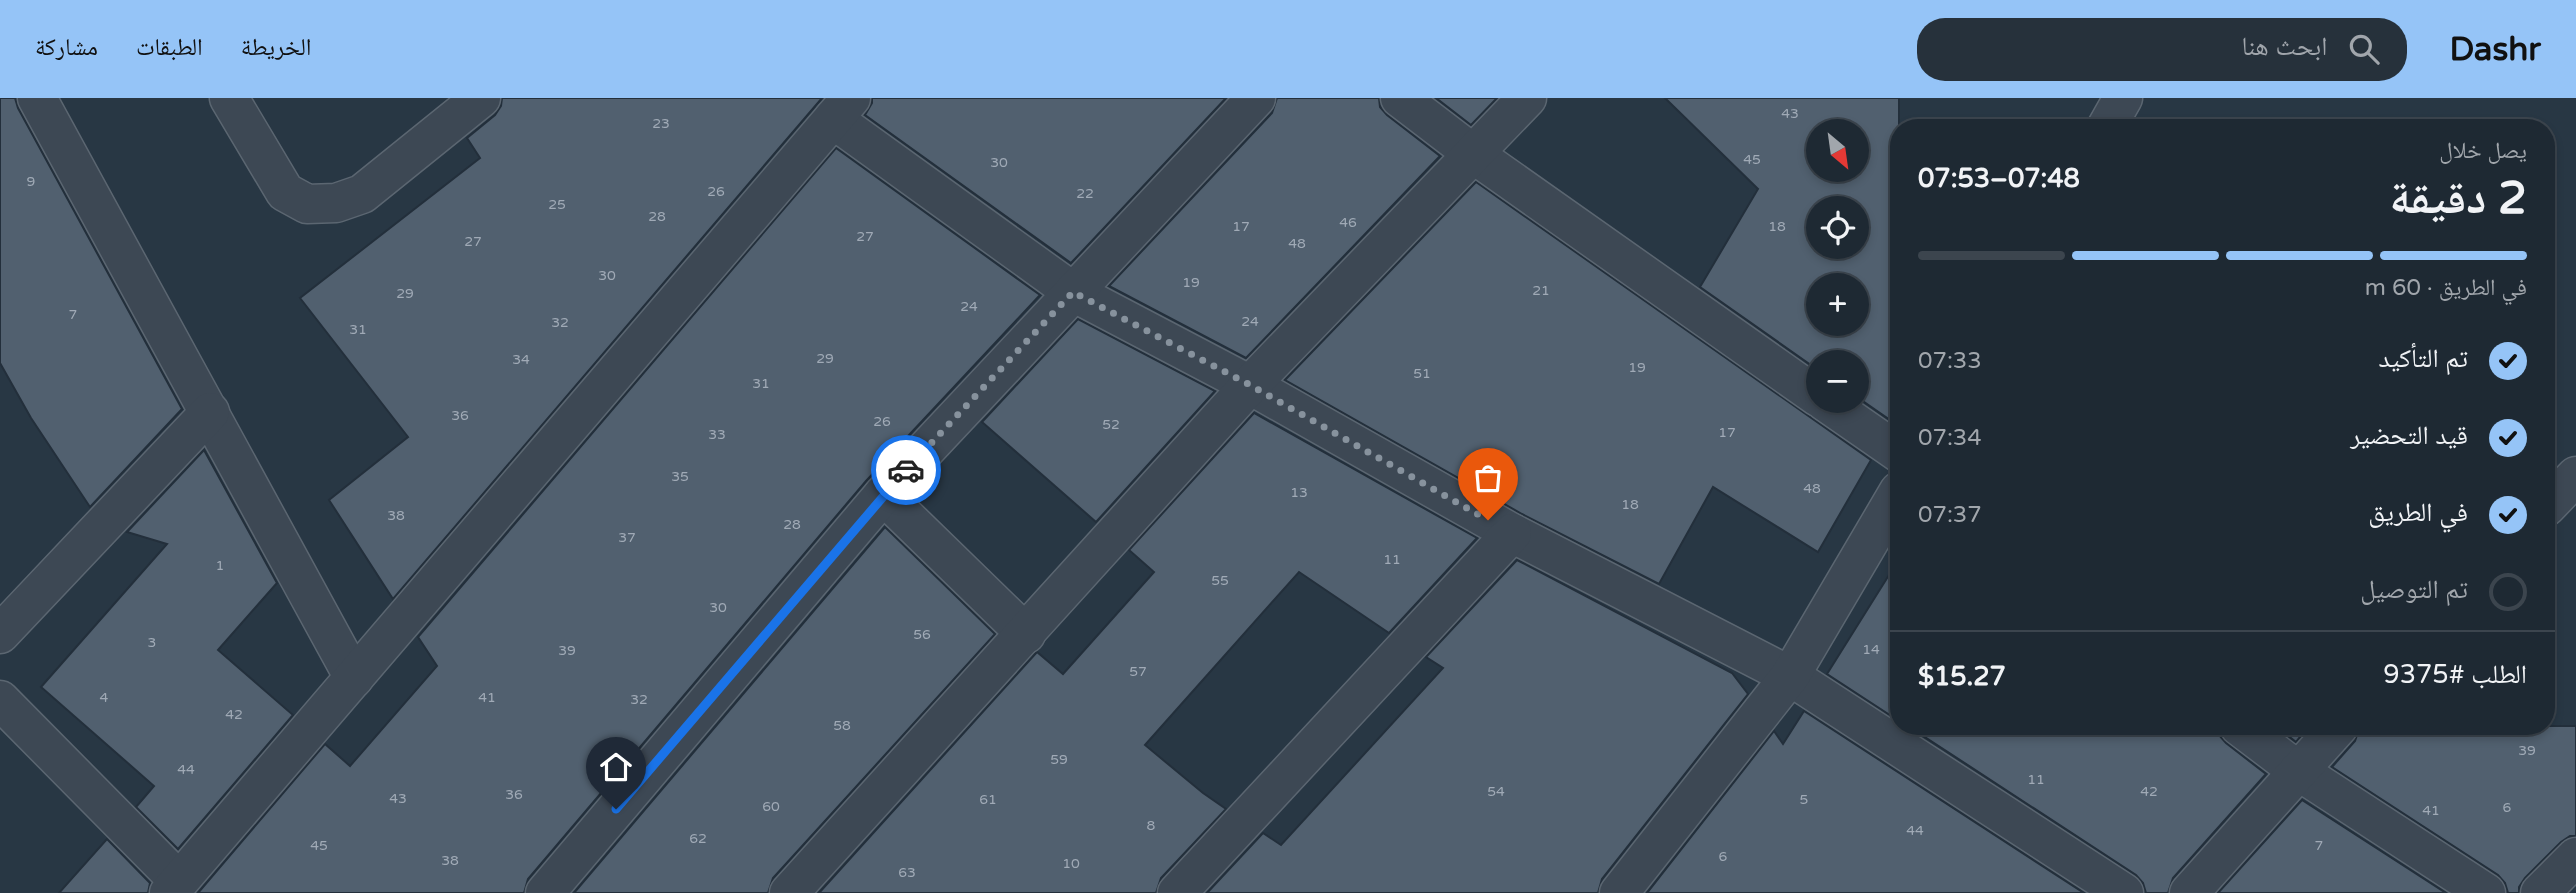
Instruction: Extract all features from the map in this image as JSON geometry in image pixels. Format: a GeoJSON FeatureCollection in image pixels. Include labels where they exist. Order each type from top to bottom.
{"type":"FeatureCollection","features":[{"type":"Feature","properties":{"kind":"street"},"geometry":{"type":"LineString","coordinates":[[37,98],[354,677]]}},
{"type":"Feature","properties":{"kind":"street"},"geometry":{"type":"LineString","coordinates":[[229,98],[285,192],[307,204],[336,204],[362,194],[481,98]]}},
{"type":"Feature","properties":{"kind":"street"},"geometry":{"type":"LineString","coordinates":[[545,893],[883,495],[1256,98]]}},
{"type":"Feature","properties":{"kind":"street"},"geometry":{"type":"LineString","coordinates":[[1401,98],[1472,153],[1806,389]]}},
{"type":"Feature","properties":{"kind":"street"},"geometry":{"type":"LineString","coordinates":[[789,893],[1027,634],[1250,385],[1527,98]]}},
{"type":"Feature","properties":{"kind":"street"},"geometry":{"type":"LineString","coordinates":[[2111,119],[2123,98]]}},
{"type":"Feature","properties":{"kind":"street"},"geometry":{"type":"LineString","coordinates":[[0,700],[174,887],[842,108],[1073,292],[1250,385],[1512,533],[1790,676],[2124,893]]}},
{"type":"Feature","properties":{"kind":"street"},"geometry":{"type":"LineString","coordinates":[[0,634],[210,412]]}},
{"type":"Feature","properties":{"kind":"street"},"geometry":{"type":"LineString","coordinates":[[1841,413],[1890,447]]}},
{"type":"Feature","properties":{"kind":"street"},"geometry":{"type":"LineString","coordinates":[[2555,498],[2576,476]]}},
{"type":"Feature","properties":{"kind":"street"},"geometry":{"type":"LineString","coordinates":[[883,495],[1027,634]]}},
{"type":"Feature","properties":{"kind":"street"},"geometry":{"type":"LineString","coordinates":[[1619,893],[1790,676],[1890,506]]}},
{"type":"Feature","properties":{"kind":"street"},"geometry":{"type":"LineString","coordinates":[[1177,893],[1512,533]]}},
{"type":"Feature","properties":{"kind":"street"},"geometry":{"type":"LineString","coordinates":[[2251,735],[2297,771],[2486,893]]}},
{"type":"Feature","properties":{"kind":"street"},"geometry":{"type":"LineString","coordinates":[[2189,893],[2331,735]]}},
{"type":"Feature","properties":{"kind":"street"},"geometry":{"type":"LineString","coordinates":[[2540,893],[2576,857]]}},
{"type":"Feature","properties":{"kind":"building"},"geometry":{"type":"Polygon","coordinates":[[[0,98],[15,98],[182,409],[90,507],[31,418],[0,363],[0,98]]]}},
{"type":"Feature","properties":{"kind":"building"},"geometry":{"type":"Polygon","coordinates":[[[502,98],[822,98],[393,599],[329,500],[408,437],[300,298],[480,158],[467,138],[495,115],[501,106],[502,98]]]}},
{"type":"Feature","properties":{"kind":"building"},"geometry":{"type":"Polygon","coordinates":[[[872,98],[1226,98],[1071,263],[865,115],[872,98]]]}},
{"type":"Feature","properties":{"kind":"building"},"geometry":{"type":"Polygon","coordinates":[[[1277,98],[1379,98],[1380,107],[1387,115],[1440,156],[1246,358],[1109,286],[1272,113],[1277,98]]]}},
{"type":"Feature","properties":{"kind":"building"},"geometry":{"type":"Polygon","coordinates":[[[1436,98],[1497,98],[1471,125],[1436,98]]]}},
{"type":"Feature","properties":{"kind":"building"},"geometry":{"type":"Polygon","coordinates":[[[1665,98],[1899,98],[1899,119],[1890,119],[1890,420],[1869,405],[1869,350],[1806,350],[1806,362],[1700,287],[1758,189],[1665,98]]]}},
{"type":"Feature","properties":{"kind":"building"},"geometry":{"type":"Polygon","coordinates":[[[836,148],[1040,295],[866,481],[528,879],[524,893],[198,893],[325,744],[350,766],[437,666],[418,637],[836,148]]]}},
{"type":"Feature","properties":{"kind":"building"},"geometry":{"type":"Polygon","coordinates":[[[1476,182],[1871,460],[1818,552],[1713,487],[1659,584],[1522,514],[1285,380],[1476,182]]]}},
{"type":"Feature","properties":{"kind":"building"},"geometry":{"type":"Polygon","coordinates":[[[1078,319],[1215,391],[1096,522],[982,422],[1078,319]]]}},
{"type":"Feature","properties":{"kind":"building"},"geometry":{"type":"Polygon","coordinates":[[[1254,413],[1477,538],[1389,633],[1299,572],[1145,745],[1226,809],[1161,878],[1156,893],[819,893],[1037,652],[1063,674],[1154,572],[1129,550],[1254,413]]]}},
{"type":"Feature","properties":{"kind":"building"},"geometry":{"type":"Polygon","coordinates":[[[204,450],[277,583],[218,650],[293,715],[178,849],[136,807],[154,786],[41,687],[167,544],[127,532],[204,450]]]}},
{"type":"Feature","properties":{"kind":"building"},"geometry":{"type":"Polygon","coordinates":[[[885,527],[995,634],[773,878],[768,893],[574,893],[885,527]]]}},
{"type":"Feature","properties":{"kind":"building"},"geometry":{"type":"Polygon","coordinates":[[[1517,560],[1732,673],[1748,694],[1602,879],[1598,893],[1207,893],[1263,833],[1281,845],[1443,668],[1426,657],[1517,560]]]}},
{"type":"Feature","properties":{"kind":"building"},"geometry":{"type":"Polygon","coordinates":[[[1890,573],[1890,715],[1827,674],[1890,573]]]}},
{"type":"Feature","properties":{"kind":"building"},"geometry":{"type":"Polygon","coordinates":[[[1804,711],[2084,893],[1647,893],[1774,731],[1783,744],[1804,711]]]}},
{"type":"Feature","properties":{"kind":"building"},"geometry":{"type":"Polygon","coordinates":[[[2555,726],[2576,726],[2576,836],[2570,836],[2561,842],[2525,878],[2519,887],[2519,893],[2508,893],[2505,883],[2498,875],[2332,767],[2355,741],[2357,735],[2555,735],[2555,726]]]}},
{"type":"Feature","properties":{"kind":"building"},"geometry":{"type":"Polygon","coordinates":[[[1922,735],[2219,735],[2266,774],[2173,878],[2168,893],[2146,893],[2143,883],[2136,875],[1922,735]]]}},
{"type":"Feature","properties":{"kind":"building"},"geometry":{"type":"Polygon","coordinates":[[[2287,735],[2302,735],[2296,742],[2287,735]]]}},
{"type":"Feature","properties":{"kind":"building"},"geometry":{"type":"Polygon","coordinates":[[[2302,800],[2446,893],[2218,893],[2302,800]]]}},
{"type":"Feature","properties":{"kind":"building"},"geometry":{"type":"Polygon","coordinates":[[[107,839],[150,883],[148,893],[59,893],[107,839]]]}},
{"type":"Feature","properties":{"kind":"way so far"},"geometry":{"type":"LineString","coordinates":[[906,470],[1073,292],[1250,385],[1488,520]]}},
{"type":"Feature","properties":{"kind":"route"},"geometry":{"type":"LineString","coordinates":[[616,809],[906,470]]}}]}
